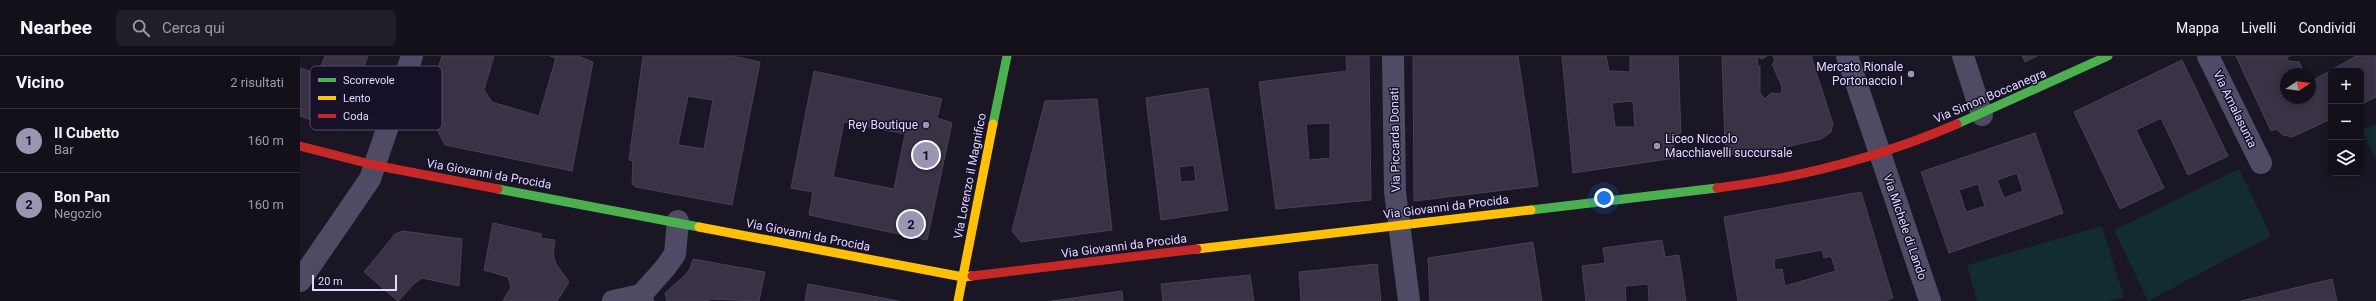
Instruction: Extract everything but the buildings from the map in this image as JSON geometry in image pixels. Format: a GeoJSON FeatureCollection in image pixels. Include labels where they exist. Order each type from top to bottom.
{"type":"FeatureCollection","features":[{"type":"Feature","properties":{"kind":"street"},"geometry":{"type":"LineString","coordinates":[[409,66],[412,56]]}},
{"type":"Feature","properties":{"kind":"street","name":"Via Lorenzo il Magnifico"},"geometry":{"type":"LineString","coordinates":[[958,301],[1007,56]]}},
{"type":"Feature","properties":{"kind":"street","name":"Via Piccarda Donati"},"geometry":{"type":"LineString","coordinates":[[1393,56],[1395,192],[1409,301]]}},
{"type":"Feature","properties":{"kind":"street","name":"Via Michele di Lando"},"geometry":{"type":"LineString","coordinates":[[1847,56],[1930,301]]}},
{"type":"Feature","properties":{"kind":"street"},"geometry":{"type":"LineString","coordinates":[[1963,56],[1982,115]]}},
{"type":"Feature","properties":{"kind":"street","name":"Via Simon Boccanegra"},"geometry":{"type":"LineString","coordinates":[[1880,152],[1982,115],[2108,56]]}},
{"type":"Feature","properties":{"kind":"street","name":"Via Amalasunta"},"geometry":{"type":"LineString","coordinates":[[2208,56],[2261,163]]}},
{"type":"Feature","properties":{"kind":"street"},"geometry":{"type":"LineString","coordinates":[[300,281],[370,179],[386,130]]}},
{"type":"Feature","properties":{"kind":"street","name":"Via Giovanni da Procida"},"geometry":{"type":"LineString","coordinates":[[300,146],[374,165],[678,221],[928,272],[962,277],[1400,224],[1760,183],[1852,162],[1880,152]]}},
{"type":"Feature","properties":{"kind":"street"},"geometry":{"type":"LineString","coordinates":[[613,301],[642,298],[675,254],[678,221]]}},
{"type":"Feature","properties":{"kind":"green space"},"geometry":{"type":"Polygon","coordinates":[[[2376,124],[2376,161],[2364,134],[2364,129],[2376,124]]]}},
{"type":"Feature","properties":{"kind":"green space"},"geometry":{"type":"Polygon","coordinates":[[[2239,169],[2271,236],[2148,301],[2114,230],[2239,169]]]}},
{"type":"Feature","properties":{"kind":"green space"},"geometry":{"type":"Polygon","coordinates":[[[2102,226],[2124,297],[2109,301],[1977,301],[1967,265],[2102,226]]]}},
{"type":"Feature","properties":{"kind":"traffic: fast"},"geometry":{"type":"LineString","coordinates":[[993,124],[1007,56]]}},
{"type":"Feature","properties":{"kind":"traffic: fast"},"geometry":{"type":"LineString","coordinates":[[1957,124],[2108,56]]}},
{"type":"Feature","properties":{"kind":"traffic: fast"},"geometry":{"type":"LineString","coordinates":[[1531,210],[1717,188]]}},
{"type":"Feature","properties":{"kind":"traffic: fast"},"geometry":{"type":"LineString","coordinates":[[498,189],[699,227]]}},
{"type":"Feature","properties":{"kind":"traffic: slow"},"geometry":{"type":"LineString","coordinates":[[958,301],[993,124]]}},
{"type":"Feature","properties":{"kind":"traffic: slow"},"geometry":{"type":"LineString","coordinates":[[1197,249],[1531,210]]}},
{"type":"Feature","properties":{"kind":"traffic: slow"},"geometry":{"type":"LineString","coordinates":[[699,227],[963,277],[972,276]]}},
{"type":"Feature","properties":{"kind":"traffic: jam"},"geometry":{"type":"LineString","coordinates":[[1717,188],[1748,184],[1839,165],[1899,147],[1957,124]]}},
{"type":"Feature","properties":{"kind":"traffic: jam"},"geometry":{"type":"LineString","coordinates":[[300,146],[374,165],[498,189]]}},
{"type":"Feature","properties":{"kind":"traffic: jam"},"geometry":{"type":"LineString","coordinates":[[972,276],[1197,249]]}},
{"type":"Feature","properties":{"kind":"place","name":"Mercato Rionale Portonaccio I"},"geometry":{"type":"Point","coordinates":[1911,74]}},
{"type":"Feature","properties":{"kind":"place","name":"Rey Boutique"},"geometry":{"type":"Point","coordinates":[926,125]}},
{"type":"Feature","properties":{"kind":"place","name":"Liceo Niccolo Macchiavelli succursale"},"geometry":{"type":"Point","coordinates":[1657,146]}},
{"type":"Feature","properties":{"kind":"place","name":"Il Cubetto"},"geometry":{"type":"Point","coordinates":[926,155]}},
{"type":"Feature","properties":{"kind":"place","name":"Bon Pan"},"geometry":{"type":"Point","coordinates":[911,224]}}]}
